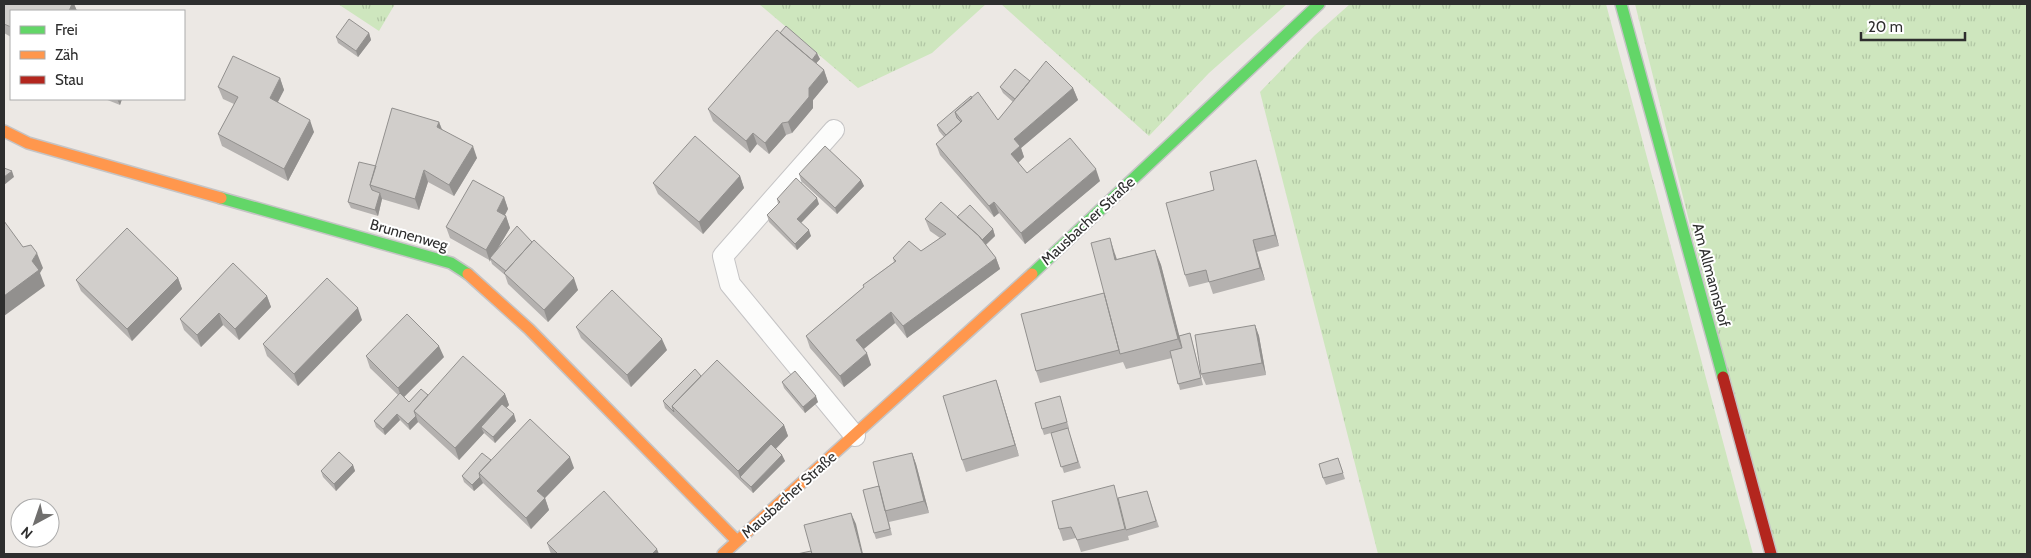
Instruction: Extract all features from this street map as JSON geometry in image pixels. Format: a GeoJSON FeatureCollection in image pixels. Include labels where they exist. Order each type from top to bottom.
{"type":"FeatureCollection","features":[{"type":"Feature","properties":{"kind":"street","name":"Mausbacher Straße"},"geometry":{"type":"LineString","coordinates":[[723,554],[976,327],[1319,4]]}},
{"type":"Feature","properties":{"kind":"street","name":"Am Allmannshof"},"geometry":{"type":"LineString","coordinates":[[1621,4],[1771,554]]}},
{"type":"Feature","properties":{"kind":"street","name":"Brunnenweg"},"geometry":{"type":"LineString","coordinates":[[4,131],[28,143],[451,263],[475,278],[529,329],[737,541]]}},
{"type":"Feature","properties":{"kind":"lane"},"geometry":{"type":"LineString","coordinates":[[834,130],[723,256],[730,284],[855,436]]}},
{"type":"Feature","properties":{"kind":"green space"},"geometry":{"type":"Polygon","coordinates":[[[338,4],[395,4],[379,31],[338,4]]]}},
{"type":"Feature","properties":{"kind":"green space"},"geometry":{"type":"Polygon","coordinates":[[[759,4],[986,4],[932,53],[858,88],[759,4]]]}},
{"type":"Feature","properties":{"kind":"green space"},"geometry":{"type":"Polygon","coordinates":[[[1001,4],[1287,4],[1209,73],[1149,136],[1001,4]]]}},
{"type":"Feature","properties":{"kind":"green space"},"geometry":{"type":"Polygon","coordinates":[[[1350,4],[1606,4],[1753,554],[1378,554],[1260,92],[1314,36],[1350,4]]]}},
{"type":"Feature","properties":{"kind":"green space"},"geometry":{"type":"Polygon","coordinates":[[[1635,4],[2027,4],[2027,554],[1772,554],[1635,4]]]}},
{"type":"Feature","properties":{"kind":"building"},"geometry":{"type":"Polygon","coordinates":[[[4,4],[72,4],[69,10],[10,10],[10,27],[4,24],[4,4]]]}},
{"type":"Feature","properties":{"kind":"building"},"geometry":{"type":"Polygon","coordinates":[[[349,19],[369,33],[356,51],[336,37],[349,19]]]}},
{"type":"Feature","properties":{"kind":"building"},"geometry":{"type":"Polygon","coordinates":[[[786,26],[817,53],[812,60],[780,33],[786,26]]]}},
{"type":"Feature","properties":{"kind":"building"},"geometry":{"type":"Polygon","coordinates":[[[777,30],[824,70],[809,88],[809,97],[788,122],[782,123],[765,143],[753,133],[746,141],[708,109],[777,30]]]}},
{"type":"Feature","properties":{"kind":"building"},"geometry":{"type":"Polygon","coordinates":[[[233,56],[280,78],[270,98],[310,120],[284,169],[218,134],[238,97],[218,87],[233,56]]]}},
{"type":"Feature","properties":{"kind":"building"},"geometry":{"type":"Polygon","coordinates":[[[1046,61],[1073,88],[1014,139],[1020,146],[1011,154],[1027,173],[1070,138],[1096,169],[1021,233],[994,202],[989,206],[936,144],[962,121],[955,112],[978,92],[998,120],[1046,61]]]}},
{"type":"Feature","properties":{"kind":"building"},"geometry":{"type":"Polygon","coordinates":[[[1015,69],[1030,81],[1015,99],[1000,87],[1015,69]]]}},
{"type":"Feature","properties":{"kind":"building"},"geometry":{"type":"Polygon","coordinates":[[[971,96],[972,98],[955,112],[961,122],[946,135],[937,125],[971,96]]]}},
{"type":"Feature","properties":{"kind":"building"},"geometry":{"type":"Polygon","coordinates":[[[392,108],[439,122],[437,127],[473,146],[449,185],[424,170],[415,199],[370,185],[392,108]]]}},
{"type":"Feature","properties":{"kind":"building"},"geometry":{"type":"Polygon","coordinates":[[[695,136],[740,176],[699,222],[653,183],[695,136]]]}},
{"type":"Feature","properties":{"kind":"building"},"geometry":{"type":"Polygon","coordinates":[[[825,146],[861,180],[835,208],[799,174],[825,146]]]}},
{"type":"Feature","properties":{"kind":"building"},"geometry":{"type":"Polygon","coordinates":[[[1256,160],[1275,235],[1253,240],[1260,268],[1209,282],[1206,270],[1185,275],[1166,203],[1214,190],[1210,172],[1256,160]]]}},
{"type":"Feature","properties":{"kind":"building"},"geometry":{"type":"Polygon","coordinates":[[[359,162],[376,166],[370,185],[372,190],[380,193],[375,210],[348,202],[359,162]]]}},
{"type":"Feature","properties":{"kind":"building"},"geometry":{"type":"Polygon","coordinates":[[[4,168],[12,171],[4,177],[4,168]]]}},
{"type":"Feature","properties":{"kind":"building"},"geometry":{"type":"Polygon","coordinates":[[[796,178],[817,198],[797,219],[809,230],[795,244],[767,215],[780,202],[777,199],[796,178]]]}},
{"type":"Feature","properties":{"kind":"building"},"geometry":{"type":"Polygon","coordinates":[[[473,180],[504,197],[497,211],[506,216],[486,250],[446,227],[473,180]]]}},
{"type":"Feature","properties":{"kind":"building"},"geometry":{"type":"Polygon","coordinates":[[[941,202],[979,236],[996,258],[903,326],[891,312],[856,340],[867,353],[840,376],[806,336],[864,287],[863,285],[896,261],[893,258],[909,241],[921,251],[946,234],[925,219],[941,202]]]}},
{"type":"Feature","properties":{"kind":"building"},"geometry":{"type":"Polygon","coordinates":[[[970,205],[993,229],[982,240],[957,217],[970,205]]]}},
{"type":"Feature","properties":{"kind":"building"},"geometry":{"type":"Polygon","coordinates":[[[4,221],[23,247],[31,245],[37,253],[32,261],[39,270],[4,296],[4,221]]]}},
{"type":"Feature","properties":{"kind":"building"},"geometry":{"type":"Polygon","coordinates":[[[517,226],[532,242],[506,271],[490,258],[517,226]]]}},
{"type":"Feature","properties":{"kind":"building"},"geometry":{"type":"Polygon","coordinates":[[[127,228],[178,278],[127,329],[76,280],[127,228]]]}},
{"type":"Feature","properties":{"kind":"building"},"geometry":{"type":"Polygon","coordinates":[[[1110,238],[1115,260],[1155,250],[1178,339],[1120,354],[1091,243],[1110,238]]]}},
{"type":"Feature","properties":{"kind":"building"},"geometry":{"type":"Polygon","coordinates":[[[534,240],[574,278],[544,310],[504,273],[534,240]]]}},
{"type":"Feature","properties":{"kind":"building"},"geometry":{"type":"Polygon","coordinates":[[[233,263],[267,296],[235,329],[219,313],[197,335],[180,319],[233,263]]]}},
{"type":"Feature","properties":{"kind":"building"},"geometry":{"type":"Polygon","coordinates":[[[327,278],[358,308],[294,374],[263,344],[327,278]]]}},
{"type":"Feature","properties":{"kind":"building"},"geometry":{"type":"Polygon","coordinates":[[[612,290],[662,339],[627,375],[576,327],[612,290]]]}},
{"type":"Feature","properties":{"kind":"building"},"geometry":{"type":"Polygon","coordinates":[[[1104,293],[1119,350],[1036,371],[1021,314],[1104,293]]]}},
{"type":"Feature","properties":{"kind":"building"},"geometry":{"type":"Polygon","coordinates":[[[407,314],[439,346],[398,388],[366,356],[407,314]]]}},
{"type":"Feature","properties":{"kind":"building"},"geometry":{"type":"Polygon","coordinates":[[[1255,325],[1262,363],[1201,374],[1195,335],[1255,325]]]}},
{"type":"Feature","properties":{"kind":"building"},"geometry":{"type":"Polygon","coordinates":[[[1190,333],[1201,378],[1178,384],[1170,351],[1182,348],[1179,336],[1190,333]]]}},
{"type":"Feature","properties":{"kind":"building"},"geometry":{"type":"Polygon","coordinates":[[[463,356],[505,394],[455,448],[414,411],[463,356]]]}},
{"type":"Feature","properties":{"kind":"building"},"geometry":{"type":"Polygon","coordinates":[[[717,360],[784,425],[738,471],[672,406],[717,360]]]}},
{"type":"Feature","properties":{"kind":"building"},"geometry":{"type":"Polygon","coordinates":[[[695,369],[701,376],[672,406],[674,412],[663,401],[695,369]]]}},
{"type":"Feature","properties":{"kind":"building"},"geometry":{"type":"Polygon","coordinates":[[[795,371],[816,396],[803,407],[782,382],[795,371]]]}},
{"type":"Feature","properties":{"kind":"building"},"geometry":{"type":"Polygon","coordinates":[[[996,380],[1015,445],[962,460],[943,396],[996,380]]]}},
{"type":"Feature","properties":{"kind":"building"},"geometry":{"type":"Polygon","coordinates":[[[421,389],[428,395],[414,411],[416,416],[408,424],[397,414],[383,429],[374,421],[400,393],[409,402],[421,389]]]}},
{"type":"Feature","properties":{"kind":"building"},"geometry":{"type":"Polygon","coordinates":[[[1060,396],[1067,422],[1042,429],[1035,403],[1060,396]]]}},
{"type":"Feature","properties":{"kind":"building"},"geometry":{"type":"Polygon","coordinates":[[[502,404],[514,414],[493,437],[481,427],[502,404]]]}},
{"type":"Feature","properties":{"kind":"building"},"geometry":{"type":"Polygon","coordinates":[[[530,419],[570,457],[537,491],[545,498],[526,518],[479,473],[530,419]]]}},
{"type":"Feature","properties":{"kind":"building"},"geometry":{"type":"Polygon","coordinates":[[[1068,428],[1078,462],[1061,467],[1051,433],[1068,428]]]}},
{"type":"Feature","properties":{"kind":"building"},"geometry":{"type":"Polygon","coordinates":[[[771,444],[782,455],[751,487],[740,477],[771,444]]]}},
{"type":"Feature","properties":{"kind":"building"},"geometry":{"type":"Polygon","coordinates":[[[339,452],[353,465],[334,484],[321,471],[339,452]]]}},
{"type":"Feature","properties":{"kind":"building"},"geometry":{"type":"Polygon","coordinates":[[[482,453],[491,460],[479,473],[480,477],[472,485],[462,476],[482,453]]]}},
{"type":"Feature","properties":{"kind":"building"},"geometry":{"type":"Polygon","coordinates":[[[912,453],[924,501],[885,511],[873,462],[912,453]]]}},
{"type":"Feature","properties":{"kind":"building"},"geometry":{"type":"Polygon","coordinates":[[[1338,458],[1343,473],[1323,478],[1319,464],[1338,458]]]}},
{"type":"Feature","properties":{"kind":"building"},"geometry":{"type":"Polygon","coordinates":[[[1114,485],[1125,529],[1077,540],[1071,527],[1059,529],[1052,501],[1114,485]]]}},
{"type":"Feature","properties":{"kind":"building"},"geometry":{"type":"Polygon","coordinates":[[[879,486],[890,529],[874,533],[863,490],[879,486]]]}},
{"type":"Feature","properties":{"kind":"building"},"geometry":{"type":"Polygon","coordinates":[[[604,491],[657,549],[652,554],[558,554],[547,543],[604,491]]]}},
{"type":"Feature","properties":{"kind":"building"},"geometry":{"type":"Polygon","coordinates":[[[1147,491],[1156,521],[1126,530],[1118,498],[1147,491]]]}},
{"type":"Feature","properties":{"kind":"building"},"geometry":{"type":"Polygon","coordinates":[[[851,513],[862,554],[812,554],[804,525],[851,513]]]}},
{"type":"Feature","properties":{"kind":"building"},"geometry":{"type":"Polygon","coordinates":[[[811,551],[812,554],[797,554],[811,551]]]}},
{"type":"Feature","properties":{"kind":"traffic: fast"},"geometry":{"type":"LineString","coordinates":[[1032,274],[1319,4]]}},
{"type":"Feature","properties":{"kind":"traffic: fast"},"geometry":{"type":"LineString","coordinates":[[1621,4],[1723,377]]}},
{"type":"Feature","properties":{"kind":"traffic: fast"},"geometry":{"type":"LineString","coordinates":[[221,198],[451,263],[468,274]]}},
{"type":"Feature","properties":{"kind":"traffic: slow"},"geometry":{"type":"LineString","coordinates":[[4,131],[28,143],[221,198]]}},
{"type":"Feature","properties":{"kind":"traffic: slow"},"geometry":{"type":"LineString","coordinates":[[468,274],[529,329],[737,541]]}},
{"type":"Feature","properties":{"kind":"traffic: slow"},"geometry":{"type":"LineString","coordinates":[[723,554],[1032,274]]}},
{"type":"Feature","properties":{"kind":"traffic: jam"},"geometry":{"type":"LineString","coordinates":[[1723,377],[1771,554]]}}]}
